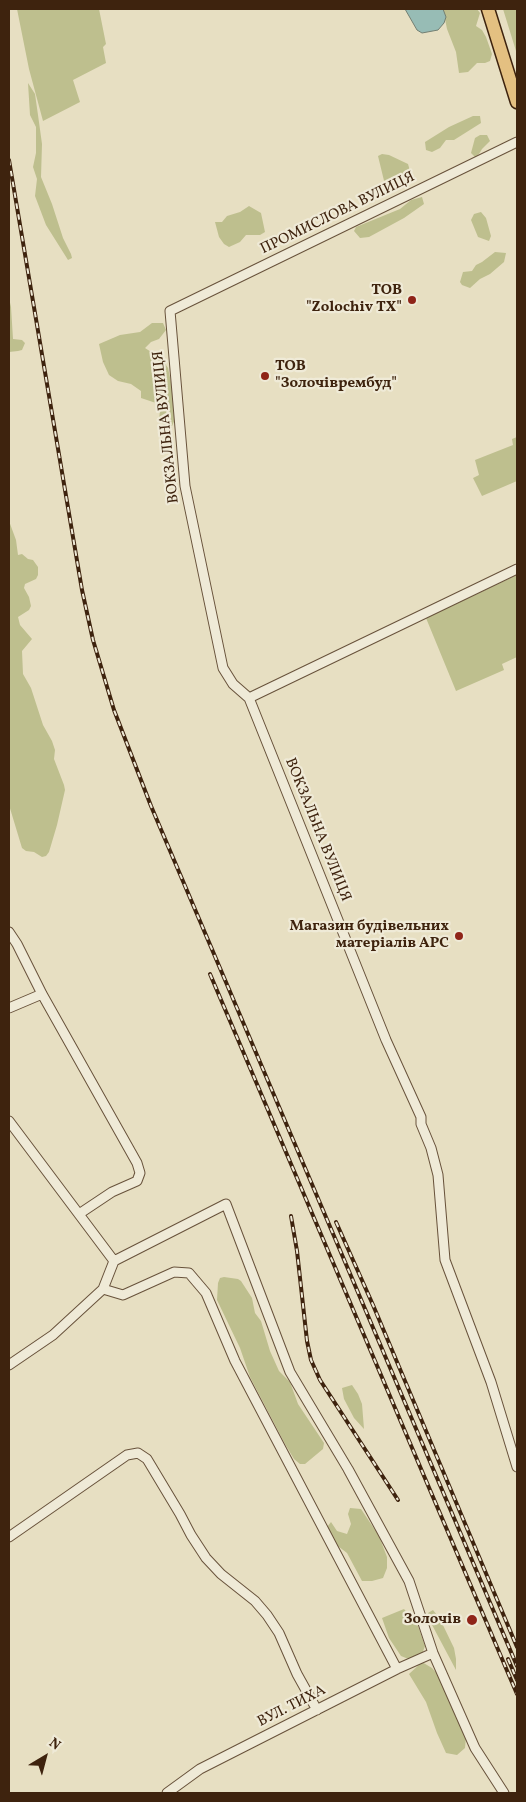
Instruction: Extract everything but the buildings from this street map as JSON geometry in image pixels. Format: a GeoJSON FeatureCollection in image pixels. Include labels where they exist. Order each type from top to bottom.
{"type":"FeatureCollection","features":[{"type":"Feature","properties":{"kind":"highway"},"geometry":{"type":"LineString","coordinates":[[490,14],[517,102]]}},
{"type":"Feature","properties":{"kind":"street","name":"ПРОМИСЛОВА ВУЛИЦЯ"},"geometry":{"type":"LineString","coordinates":[[170,311],[517,142]]}},
{"type":"Feature","properties":{"kind":"street","name":"ВОКЗАЛЬНА ВУЛИЦЯ"},"geometry":{"type":"LineString","coordinates":[[170,311],[185,486],[223,668],[233,684],[249,698],[386,1040],[421,1117],[421,1124],[431,1148],[438,1175],[445,1260],[491,1382],[517,1467]]}},
{"type":"Feature","properties":{"kind":"street"},"geometry":{"type":"LineString","coordinates":[[249,698],[517,569]]}},
{"type":"Feature","properties":{"kind":"street"},"geometry":{"type":"LineString","coordinates":[[9,932],[137,1163],[140,1173],[137,1181],[112,1192],[79,1214]]}},
{"type":"Feature","properties":{"kind":"street"},"geometry":{"type":"LineString","coordinates":[[9,1008],[42,994]]}},
{"type":"Feature","properties":{"kind":"street"},"geometry":{"type":"LineString","coordinates":[[9,1121],[114,1261]]}},
{"type":"Feature","properties":{"kind":"street"},"geometry":{"type":"LineString","coordinates":[[9,1364],[53,1335],[103,1289],[114,1261],[226,1204],[290,1372],[348,1469],[409,1581],[433,1653],[475,1748],[504,1793]]}},
{"type":"Feature","properties":{"kind":"street"},"geometry":{"type":"LineString","coordinates":[[103,1289],[122,1295],[174,1272],[189,1273],[198,1281],[209,1299],[235,1361],[397,1669]]}},
{"type":"Feature","properties":{"kind":"street"},"geometry":{"type":"LineString","coordinates":[[9,1537],[127,1455],[138,1452],[147,1459],[206,1558],[221,1574],[256,1601],[279,1633],[297,1674],[317,1710]]}},
{"type":"Feature","properties":{"kind":"street","name":"ВУЛ. ТИХА"},"geometry":{"type":"LineString","coordinates":[[167,1793],[200,1769],[397,1669],[433,1653]]}},
{"type":"Feature","properties":{"kind":"green space"},"geometry":{"type":"Polygon","coordinates":[[[17,9],[99,9],[106,44],[103,47],[106,63],[73,80],[80,102],[43,121],[29,69],[17,9]]]}},
{"type":"Feature","properties":{"kind":"green space"},"geometry":{"type":"Polygon","coordinates":[[[440,9],[477,9],[480,13],[476,26],[482,30],[486,37],[492,54],[490,61],[477,63],[468,72],[459,73],[456,52],[447,29],[444,14],[440,9]]]}},
{"type":"Feature","properties":{"kind":"green space"},"geometry":{"type":"Polygon","coordinates":[[[503,9],[517,9],[517,51],[516,51],[503,9]]]}},
{"type":"Feature","properties":{"kind":"green space"},"geometry":{"type":"Polygon","coordinates":[[[28,83],[35,94],[38,115],[42,144],[41,177],[63,238],[71,254],[72,258],[68,260],[46,225],[35,196],[37,179],[33,167],[36,153],[36,127],[30,115],[28,83]]]}},
{"type":"Feature","properties":{"kind":"green space"},"geometry":{"type":"Polygon","coordinates":[[[473,116],[480,116],[481,123],[454,140],[446,140],[440,148],[432,152],[426,150],[425,142],[449,127],[473,116]]]}},
{"type":"Feature","properties":{"kind":"green space"},"geometry":{"type":"Polygon","coordinates":[[[480,135],[487,135],[490,141],[475,157],[471,153],[475,138],[480,135]]]}},
{"type":"Feature","properties":{"kind":"green space"},"geometry":{"type":"Polygon","coordinates":[[[382,154],[389,155],[408,164],[410,171],[401,181],[397,190],[392,193],[387,193],[378,156],[382,154]]]}},
{"type":"Feature","properties":{"kind":"green space"},"geometry":{"type":"Polygon","coordinates":[[[422,197],[424,204],[404,218],[369,237],[360,238],[354,231],[356,227],[400,209],[411,200],[422,197]]]}},
{"type":"Feature","properties":{"kind":"green space"},"geometry":{"type":"Polygon","coordinates":[[[249,206],[261,213],[265,232],[260,235],[246,235],[240,242],[229,247],[219,237],[215,222],[222,222],[227,216],[240,212],[249,206]]]}},
{"type":"Feature","properties":{"kind":"green space"},"geometry":{"type":"Polygon","coordinates":[[[481,212],[486,218],[491,236],[489,241],[478,237],[471,220],[474,214],[481,212]]]}},
{"type":"Feature","properties":{"kind":"green space"},"geometry":{"type":"Polygon","coordinates":[[[495,252],[506,253],[504,262],[470,288],[462,285],[460,282],[463,272],[472,271],[476,265],[495,252]]]}},
{"type":"Feature","properties":{"kind":"green space"},"geometry":{"type":"Polygon","coordinates":[[[9,298],[13,339],[22,340],[25,343],[22,350],[9,352],[9,298]]]}},
{"type":"Feature","properties":{"kind":"green space"},"geometry":{"type":"Polygon","coordinates":[[[152,323],[163,323],[166,330],[159,339],[151,342],[145,348],[162,359],[168,368],[175,401],[175,419],[170,431],[159,420],[160,410],[156,403],[141,398],[141,391],[131,384],[118,381],[109,375],[103,362],[99,344],[120,335],[140,332],[152,323]]]}},
{"type":"Feature","properties":{"kind":"green space"},"geometry":{"type":"Polygon","coordinates":[[[517,437],[517,481],[482,496],[473,478],[479,475],[475,460],[513,445],[512,439],[517,437]]]}},
{"type":"Feature","properties":{"kind":"green space"},"geometry":{"type":"Polygon","coordinates":[[[9,521],[16,540],[18,555],[22,554],[28,559],[33,560],[38,567],[36,579],[25,584],[24,588],[31,606],[29,610],[18,617],[20,625],[32,639],[22,651],[23,674],[31,688],[43,725],[52,741],[55,750],[54,759],[65,790],[49,852],[46,856],[42,857],[22,848],[9,805],[9,521]]]}},
{"type":"Feature","properties":{"kind":"green space"},"geometry":{"type":"Polygon","coordinates":[[[517,575],[517,657],[502,664],[504,670],[456,691],[426,618],[517,575]]]}},
{"type":"Feature","properties":{"kind":"green space"},"geometry":{"type":"Polygon","coordinates":[[[224,1277],[241,1281],[252,1298],[255,1313],[261,1321],[270,1351],[279,1371],[290,1382],[298,1404],[324,1443],[323,1449],[305,1464],[300,1464],[294,1459],[250,1377],[240,1348],[217,1300],[218,1283],[220,1278],[224,1277]]]}},
{"type":"Feature","properties":{"kind":"green space"},"geometry":{"type":"Polygon","coordinates":[[[352,1385],[362,1404],[364,1429],[354,1418],[344,1399],[342,1388],[352,1385]]]}},
{"type":"Feature","properties":{"kind":"green space"},"geometry":{"type":"Polygon","coordinates":[[[350,1508],[361,1509],[379,1536],[387,1557],[387,1568],[383,1578],[362,1581],[347,1553],[330,1540],[324,1531],[331,1522],[337,1531],[347,1534],[351,1524],[348,1514],[350,1508]]]}},
{"type":"Feature","properties":{"kind":"green space"},"geometry":{"type":"Polygon","coordinates":[[[404,1609],[418,1626],[425,1646],[421,1657],[411,1660],[401,1656],[389,1638],[382,1618],[404,1609]]]}},
{"type":"Feature","properties":{"kind":"green space"},"geometry":{"type":"Polygon","coordinates":[[[433,1610],[440,1619],[454,1648],[456,1670],[431,1623],[428,1613],[433,1610]]]}},
{"type":"Feature","properties":{"kind":"green space"},"geometry":{"type":"Polygon","coordinates":[[[422,1662],[432,1668],[439,1676],[466,1737],[465,1748],[457,1755],[446,1753],[426,1702],[409,1674],[422,1662]]]}},
{"type":"Feature","properties":{"kind":"water"},"geometry":{"type":"Polygon","coordinates":[[[405,9],[443,9],[446,17],[438,30],[422,33],[417,30],[405,9]]]}},
{"type":"Feature","properties":{"kind":"railway"},"geometry":{"type":"LineString","coordinates":[[9,160],[82,590],[93,640],[114,710],[151,806],[517,1666]]}},
{"type":"Feature","properties":{"kind":"railway"},"geometry":{"type":"LineString","coordinates":[[210,974],[517,1694]]}},
{"type":"Feature","properties":{"kind":"railway"},"geometry":{"type":"LineString","coordinates":[[291,1216],[311,1360],[320,1380],[398,1500]]}},
{"type":"Feature","properties":{"kind":"railway"},"geometry":{"type":"LineString","coordinates":[[336,1222],[373,1305],[517,1647]]}},
{"type":"Feature","properties":{"kind":"railway"},"geometry":{"type":"LineString","coordinates":[[508,1659],[517,1680]]}},
{"type":"Feature","properties":{"kind":"place","name":"ТОВ \"Zolochiv TX\""},"geometry":{"type":"Point","coordinates":[412,300]}},
{"type":"Feature","properties":{"kind":"place","name":"ТОВ \"Золочіврембуд\""},"geometry":{"type":"Point","coordinates":[265,376]}},
{"type":"Feature","properties":{"kind":"place","name":"Магазин будівельних матеріалів APC"},"geometry":{"type":"Point","coordinates":[459,936]}},
{"type":"Feature","properties":{"kind":"place","name":"Золочів"},"geometry":{"type":"Point","coordinates":[472,1620]}}]}
